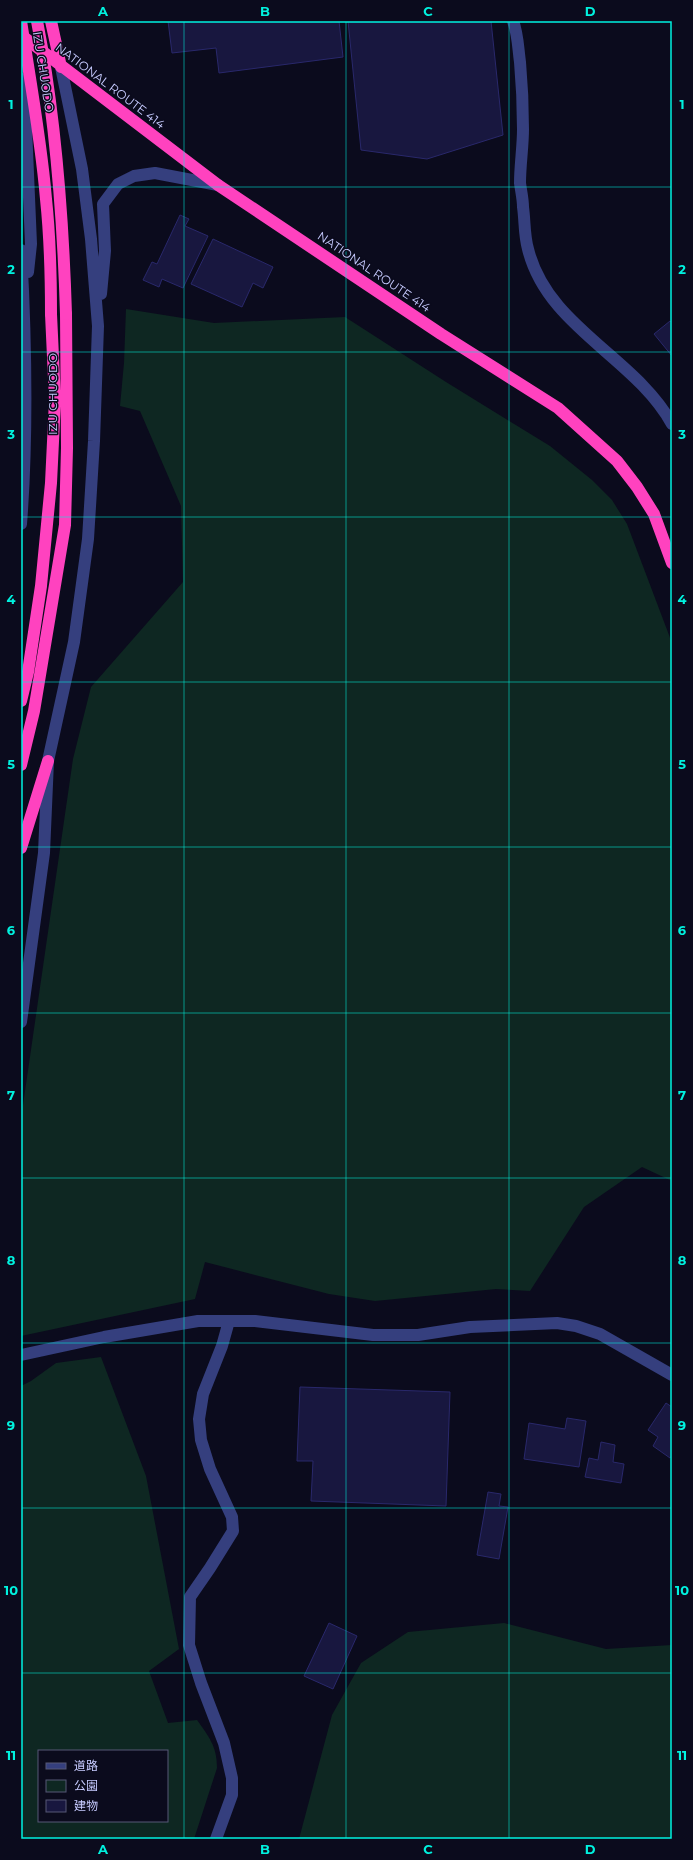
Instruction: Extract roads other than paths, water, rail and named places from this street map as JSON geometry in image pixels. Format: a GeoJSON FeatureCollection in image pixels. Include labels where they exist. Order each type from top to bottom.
{"type":"FeatureCollection","features":[{"type":"Feature","properties":{"kind":"highway","name":"IZU CHUODO"},"geometry":{"type":"LineString","coordinates":[[21,21],[39,136],[46,198],[50,243],[55,400],[52,483],[41,586],[28,672],[21,701]]}},
{"type":"Feature","properties":{"kind":"highway","name":"IZU CHUODO"},"geometry":{"type":"LineString","coordinates":[[21,765],[34,711],[65,525],[67,448],[66,314],[62,228],[53,120],[37,21]]}},
{"type":"Feature","properties":{"kind":"highway"},"geometry":{"type":"LineString","coordinates":[[51,21],[61,66]]}},
{"type":"Feature","properties":{"kind":"highway","name":"NATIONAL ROUTE 414"},"geometry":{"type":"LineString","coordinates":[[21,35],[218,185],[441,334],[558,408],[617,461],[637,487],[654,514],[672,563]]}},
{"type":"Feature","properties":{"kind":"highway"},"geometry":{"type":"LineString","coordinates":[[21,848],[48,761]]}},
{"type":"Feature","properties":{"kind":"street"},"geometry":{"type":"LineString","coordinates":[[513,21],[516,30],[522,83],[523,129],[520,183],[524,226],[528,249],[535,269],[553,300],[576,326],[635,376],[665,410],[672,424]]}},
{"type":"Feature","properties":{"kind":"street"},"geometry":{"type":"LineString","coordinates":[[61,66],[82,169],[91,238],[98,326]]}},
{"type":"Feature","properties":{"kind":"street"},"geometry":{"type":"LineString","coordinates":[[21,79],[26,127],[31,244],[24,309]]}},
{"type":"Feature","properties":{"kind":"street"},"geometry":{"type":"LineString","coordinates":[[21,1022],[44,853],[48,761],[74,642],[88,539],[98,326],[105,251],[103,204],[118,184],[134,176],[155,173],[218,185]]}},
{"type":"Feature","properties":{"kind":"street"},"geometry":{"type":"LineString","coordinates":[[21,250],[24,309],[25,447],[21,524]]}},
{"type":"Feature","properties":{"kind":"street"},"geometry":{"type":"LineString","coordinates":[[21,1355],[97,1338],[198,1321],[255,1322],[373,1335],[418,1335],[470,1327],[557,1323],[576,1326],[600,1334],[672,1375]]}},
{"type":"Feature","properties":{"kind":"street"},"geometry":{"type":"LineString","coordinates":[[216,1839],[232,1795],[232,1778],[224,1743],[201,1683],[189,1645],[190,1597],[233,1531],[232,1517],[210,1469],[201,1440],[199,1419],[204,1394],[222,1346],[229,1321]]}}]}
